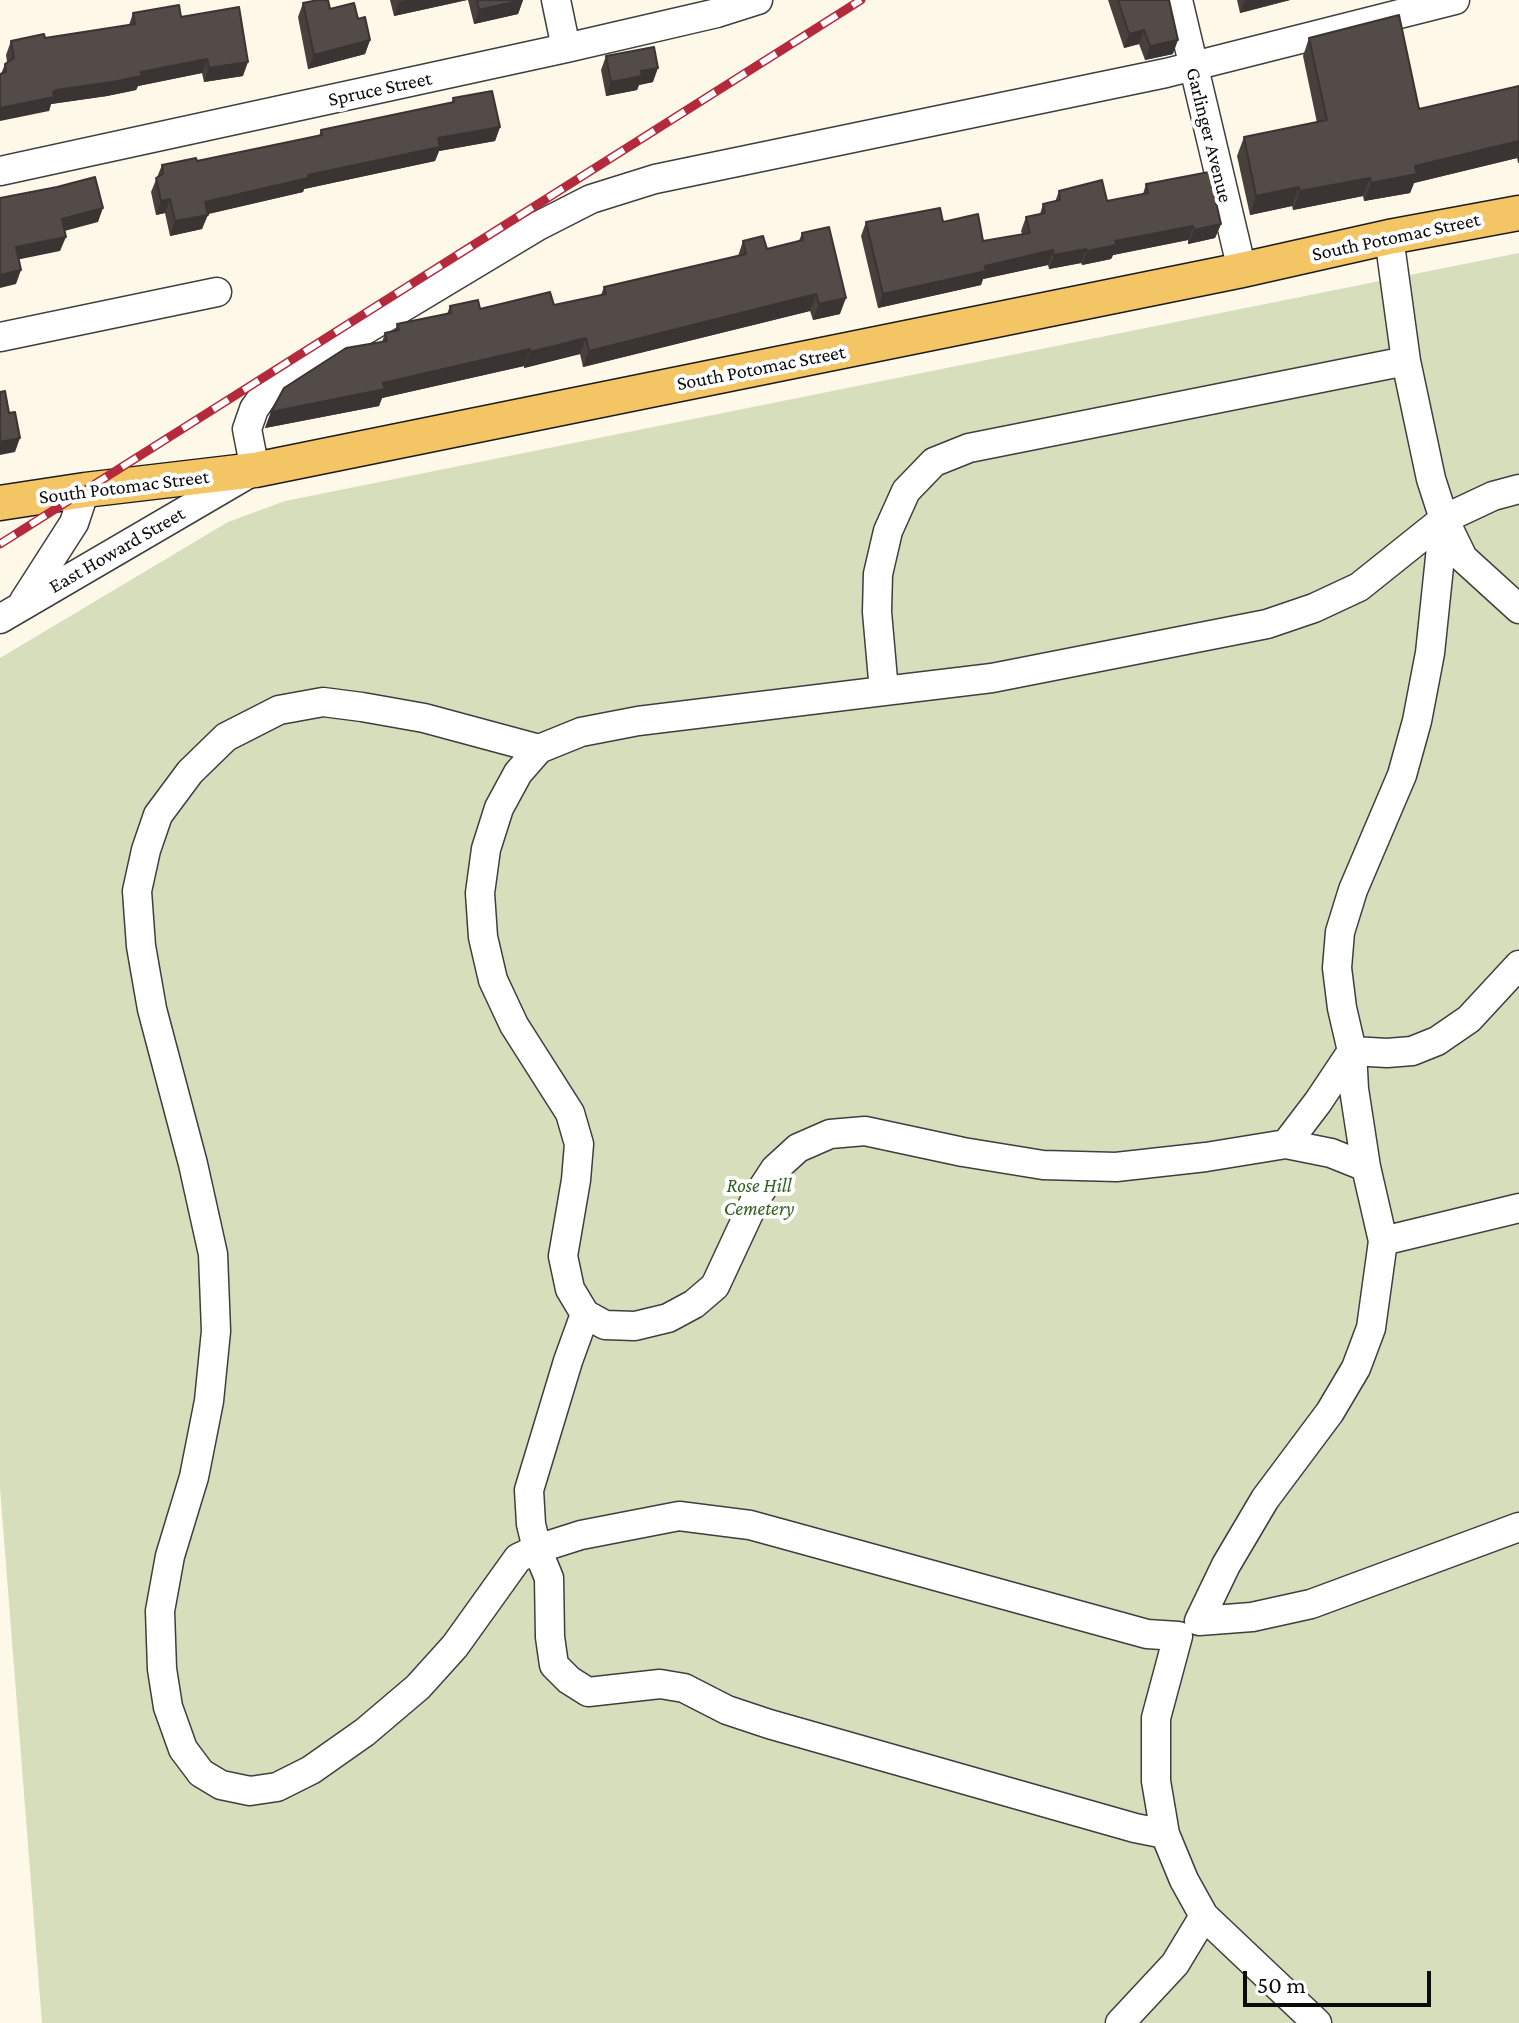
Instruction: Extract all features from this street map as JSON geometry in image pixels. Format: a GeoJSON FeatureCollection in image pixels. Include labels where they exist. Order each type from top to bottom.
{"type":"FeatureCollection","features":[{"type":"Feature","properties":{"kind":"main road","name":"South Potomac Street"},"geometry":{"type":"LineString","coordinates":[[0,503],[255,470],[1519,213]]}},
{"type":"Feature","properties":{"kind":"street"},"geometry":{"type":"LineString","coordinates":[[556,0],[566,48]]}},
{"type":"Feature","properties":{"kind":"street","name":"Spruce Street"},"geometry":{"type":"LineString","coordinates":[[0,171],[566,48],[717,13],[758,0]]}},
{"type":"Feature","properties":{"kind":"street","name":"Garlinger Avenue"},"geometry":{"type":"LineString","coordinates":[[1178,0],[1242,270]]}},
{"type":"Feature","properties":{"kind":"street"},"geometry":{"type":"LineString","coordinates":[[255,470],[247,429],[254,409],[266,392],[538,226],[591,199],[655,179],[1193,67],[1399,7],[1455,0]]}},
{"type":"Feature","properties":{"kind":"street"},"geometry":{"type":"LineString","coordinates":[[1389,237],[1406,361],[1431,479],[1444,519],[1463,558],[1519,609]]}},
{"type":"Feature","properties":{"kind":"street"},"geometry":{"type":"LineString","coordinates":[[0,337],[217,292]]}},
{"type":"Feature","properties":{"kind":"street"},"geometry":{"type":"LineString","coordinates":[[884,691],[877,612],[878,574],[888,531],[906,491],[934,462],[969,448],[1406,361]]}},
{"type":"Feature","properties":{"kind":"street","name":"East Howard Street"},"geometry":{"type":"LineString","coordinates":[[10,613],[255,470]]}},
{"type":"Feature","properties":{"kind":"street"},"geometry":{"type":"LineString","coordinates":[[1366,1167],[1331,1153],[1286,1144],[1116,1167],[1043,1165],[865,1131],[830,1134],[798,1148],[775,1169],[756,1198],[715,1286],[694,1304],[668,1318],[635,1326],[605,1325],[585,1314],[570,1289],[563,1256],[579,1144],[570,1113],[509,1014],[493,980],[483,937],[480,893],[486,849],[499,808],[518,773],[539,749],[581,732],[638,721],[992,678],[1267,624],[1314,608],[1359,587],[1444,519],[1493,496],[1519,489]]}},
{"type":"Feature","properties":{"kind":"street","name":"East Howard Street"},"geometry":{"type":"LineString","coordinates":[[10,613],[74,523],[85,490]]}},
{"type":"Feature","properties":{"kind":"street"},"geometry":{"type":"LineString","coordinates":[[1317,2023],[1204,1916],[1184,1880],[1165,1834],[1156,1781],[1156,1718],[1189,1629],[1265,1499],[1330,1412],[1356,1368],[1371,1328],[1383,1241],[1366,1167],[1354,1089],[1352,1051],[1342,1008],[1337,968],[1340,932],[1353,890],[1402,775],[1417,721],[1430,653],[1444,519]]}},
{"type":"Feature","properties":{"kind":"street"},"geometry":{"type":"LineString","coordinates":[[539,749],[424,718],[362,707],[323,702],[279,710],[226,737],[190,772],[158,815],[146,850],[137,891],[141,946],[152,1009],[213,1254],[216,1331],[209,1401],[197,1462],[170,1556],[160,1611],[162,1669],[168,1707],[183,1749],[201,1773],[221,1785],[250,1791],[277,1787],[311,1770],[365,1732],[418,1687],[455,1646],[518,1558],[581,1535],[679,1516],[750,1525],[1147,1634],[1189,1629],[1311,1604],[1519,1527]]}},
{"type":"Feature","properties":{"kind":"street"},"geometry":{"type":"LineString","coordinates":[[1352,1051],[1412,1051],[1437,1041],[1469,1019],[1519,965]]}},
{"type":"Feature","properties":{"kind":"street"},"geometry":{"type":"LineString","coordinates":[[1286,1144],[1352,1051]]}},
{"type":"Feature","properties":{"kind":"street"},"geometry":{"type":"LineString","coordinates":[[1383,1241],[1519,1208]]}},
{"type":"Feature","properties":{"kind":"street"},"geometry":{"type":"LineString","coordinates":[[585,1314],[529,1490],[531,1524],[549,1578],[554,1665],[569,1680],[588,1692],[660,1684],[684,1688],[727,1710],[769,1724],[1120,1824],[1165,1834]]}},
{"type":"Feature","properties":{"kind":"street"},"geometry":{"type":"LineString","coordinates":[[1120,2023],[1175,1964],[1204,1916]]}},
{"type":"Feature","properties":{"kind":"green space","name":"Rose Hill Cemetery"},"geometry":{"type":"Polygon","coordinates":[[[1519,253],[1519,2023],[42,2023],[0,1488],[0,658],[228,522],[285,501],[1519,253]]]}},
{"type":"Feature","properties":{"kind":"building"},"geometry":{"type":"Polygon","coordinates":[[[328,0],[330,9],[354,3],[358,19],[365,17],[370,40],[314,55],[303,3],[328,0]]]}},
{"type":"Feature","properties":{"kind":"building"},"geometry":{"type":"Polygon","coordinates":[[[477,0],[522,0],[479,10],[477,0]]]}},
{"type":"Feature","properties":{"kind":"building"},"geometry":{"type":"Polygon","coordinates":[[[1118,0],[1169,0],[1178,40],[1150,46],[1144,30],[1129,34],[1118,0]]]}},
{"type":"Feature","properties":{"kind":"building"},"geometry":{"type":"Polygon","coordinates":[[[179,5],[181,17],[239,7],[248,62],[209,68],[207,59],[141,72],[142,76],[56,90],[54,97],[0,108],[0,74],[6,72],[5,64],[14,58],[11,41],[44,34],[45,38],[135,24],[133,13],[179,5]]]}},
{"type":"Feature","properties":{"kind":"building"},"geometry":{"type":"Polygon","coordinates":[[[1399,15],[1419,109],[1519,86],[1519,141],[1415,166],[1417,174],[1371,183],[1370,178],[1300,191],[1299,187],[1256,196],[1244,137],[1327,120],[1309,38],[1399,15]]]}},
{"type":"Feature","properties":{"kind":"building"},"geometry":{"type":"Polygon","coordinates":[[[654,47],[658,68],[641,71],[642,76],[611,82],[606,56],[654,47]]]}},
{"type":"Feature","properties":{"kind":"building"},"geometry":{"type":"Polygon","coordinates":[[[492,91],[500,127],[438,138],[440,147],[308,175],[308,178],[205,202],[208,215],[175,221],[170,199],[161,201],[156,178],[163,174],[162,165],[196,158],[197,161],[322,135],[321,130],[492,91]]]}},
{"type":"Feature","properties":{"kind":"building"},"geometry":{"type":"Polygon","coordinates":[[[1209,172],[1221,224],[1194,230],[1193,226],[1115,241],[1116,245],[1087,251],[1054,255],[1053,250],[985,266],[986,271],[883,294],[866,222],[940,208],[943,222],[978,214],[983,241],[1030,233],[1026,217],[1045,213],[1043,204],[1060,200],[1059,191],[1102,180],[1107,201],[1148,193],[1146,184],[1209,172]]]}},
{"type":"Feature","properties":{"kind":"building"},"geometry":{"type":"Polygon","coordinates":[[[95,177],[103,208],[62,219],[66,237],[16,247],[21,270],[0,275],[0,198],[95,177]]]}},
{"type":"Feature","properties":{"kind":"building"},"geometry":{"type":"Polygon","coordinates":[[[829,227],[846,298],[819,304],[816,294],[589,351],[586,338],[530,352],[530,349],[383,383],[385,389],[271,412],[284,388],[346,348],[387,341],[385,333],[399,330],[397,324],[451,313],[450,306],[478,300],[480,309],[550,292],[554,305],[606,294],[604,287],[746,254],[743,241],[763,236],[767,249],[803,240],[802,233],[829,227]]]}},
{"type":"Feature","properties":{"kind":"building"},"geometry":{"type":"Polygon","coordinates":[[[5,391],[9,413],[15,412],[20,438],[0,442],[0,392],[5,391]]]}},
{"type":"Feature","properties":{"kind":"railway"},"geometry":{"type":"LineString","coordinates":[[0,544],[861,0]]}}]}
